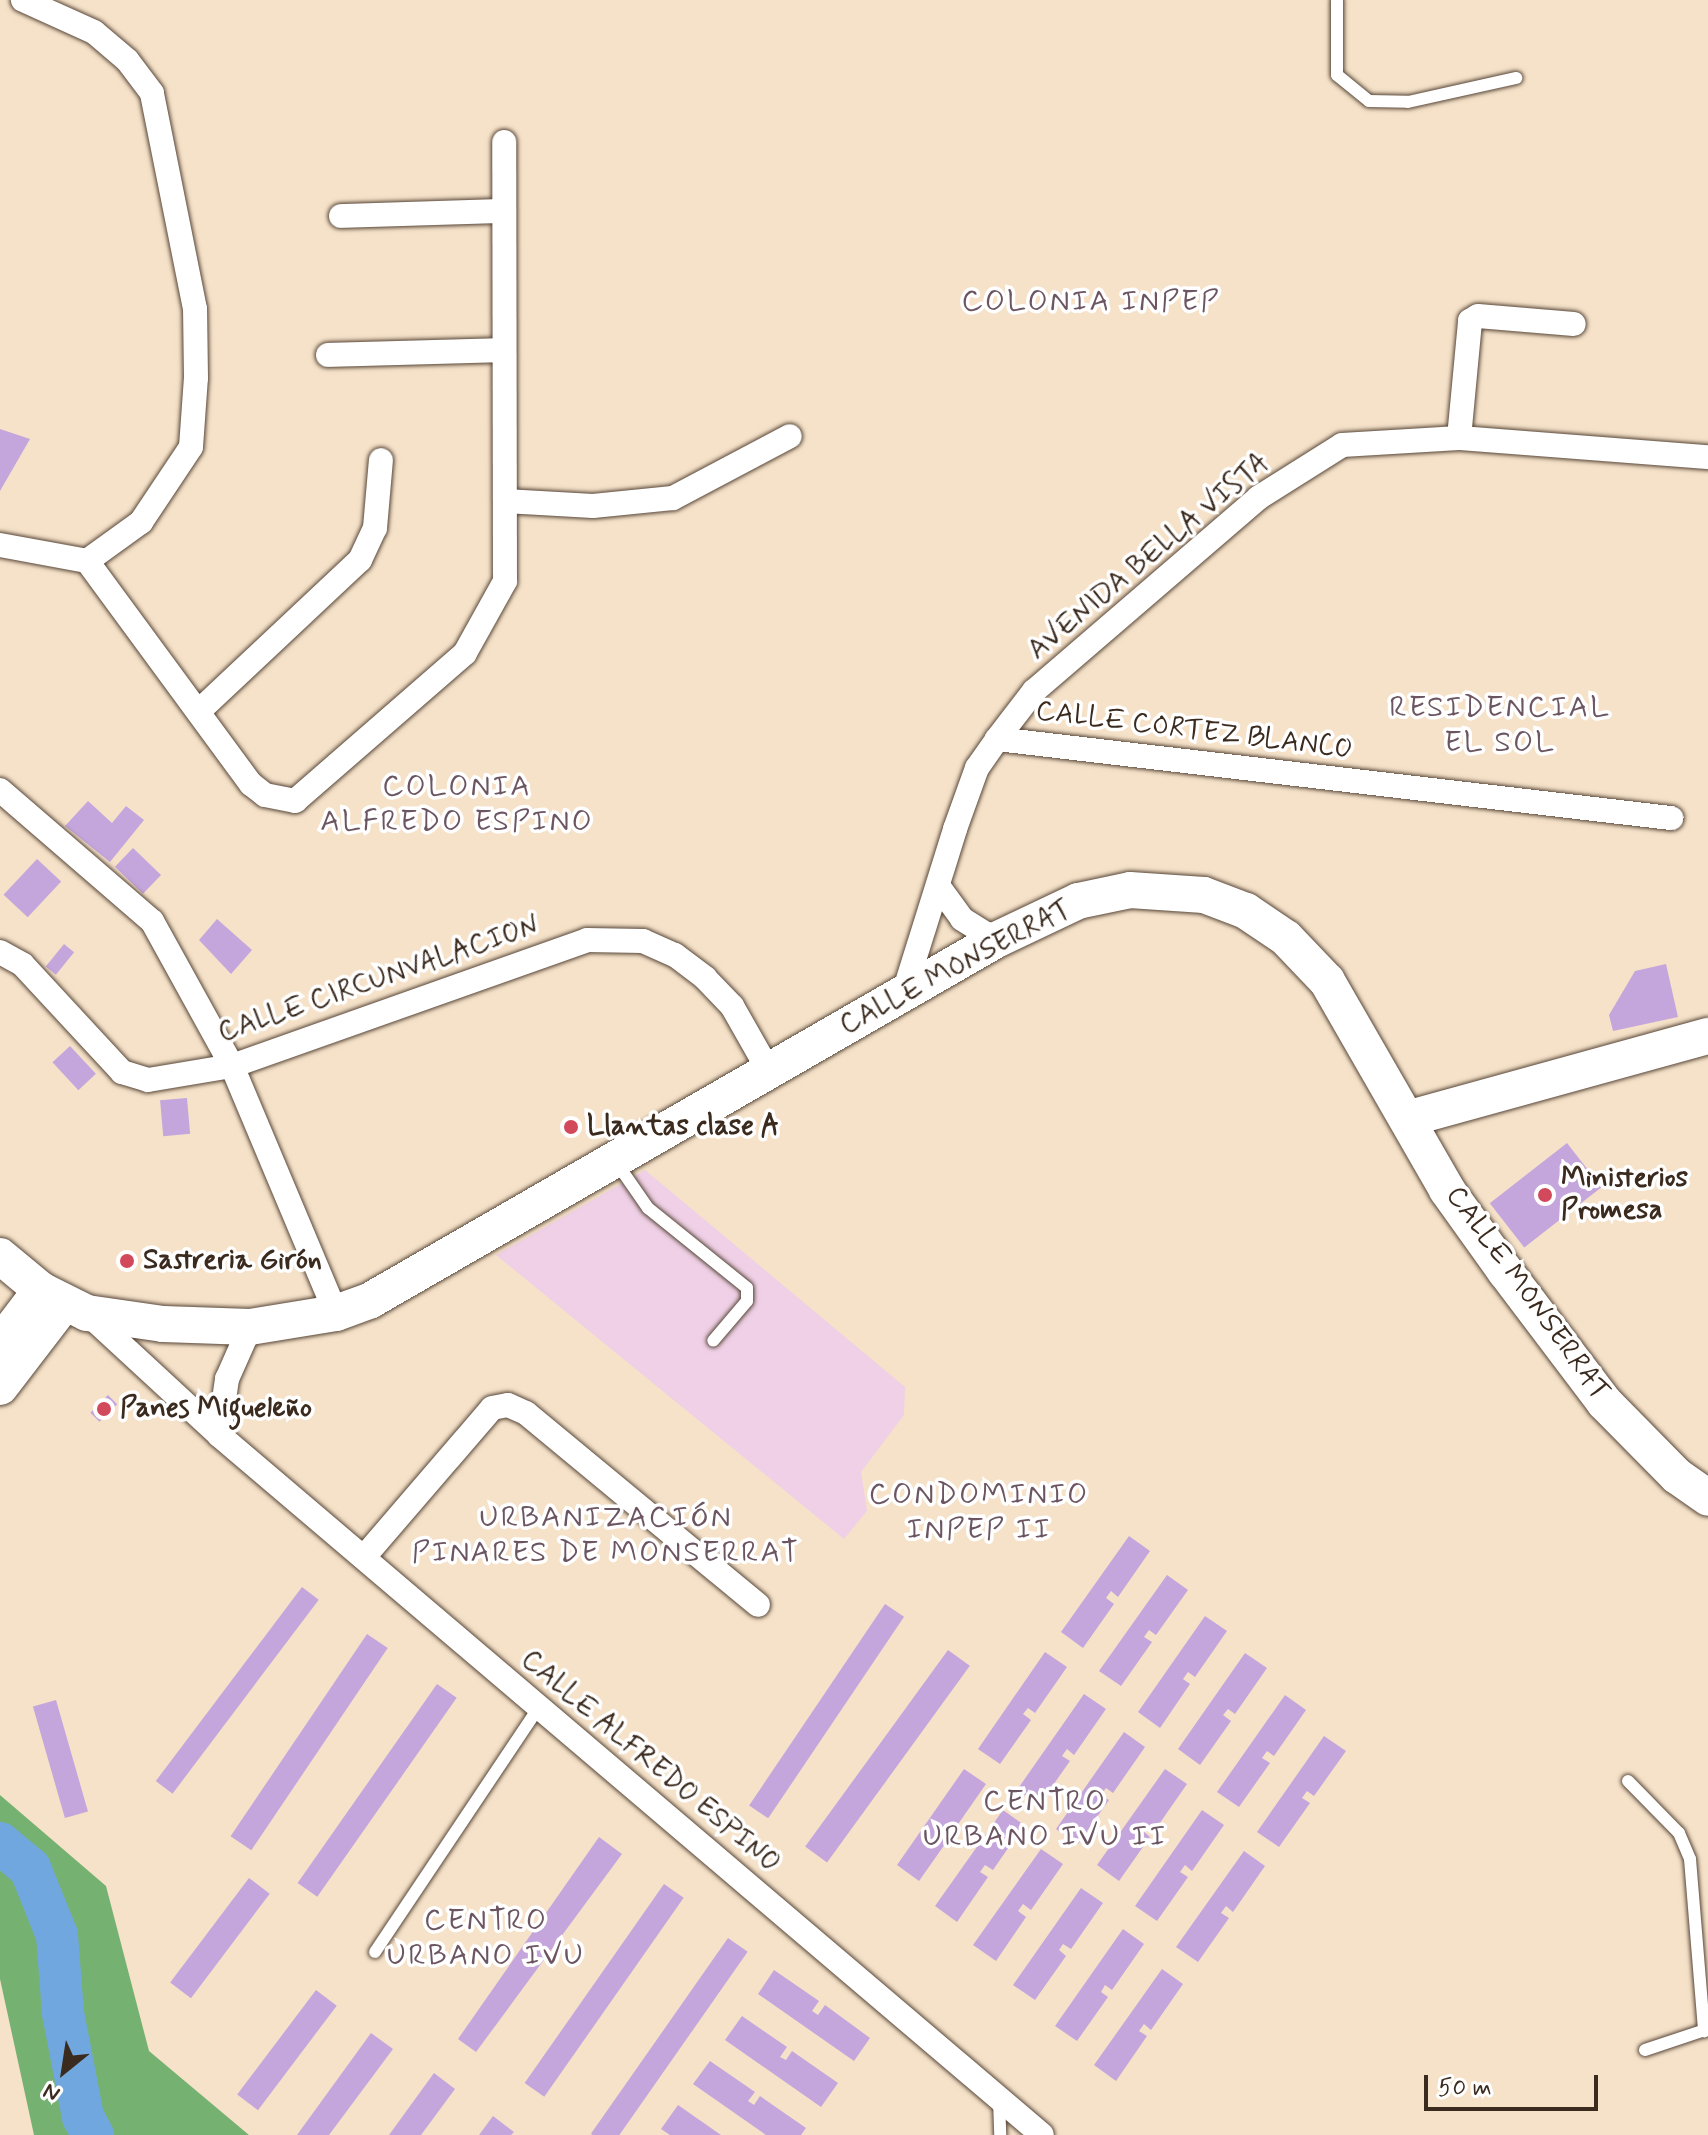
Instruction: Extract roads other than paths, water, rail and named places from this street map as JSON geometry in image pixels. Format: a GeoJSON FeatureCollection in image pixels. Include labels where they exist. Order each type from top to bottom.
{"type":"FeatureCollection","features":[{"type":"Feature","properties":{"kind":"street"},"geometry":{"type":"LineString","coordinates":[[23,0],[94,32],[127,60],[152,93],[195,309],[191,447],[141,522],[87,561]]}},
{"type":"Feature","properties":{"kind":"street"},"geometry":{"type":"LineString","coordinates":[[0,545],[87,561],[251,784],[265,795],[295,801],[465,653],[505,581],[504,142]]}},
{"type":"Feature","properties":{"kind":"street"},"geometry":{"type":"LineString","coordinates":[[341,216],[504,211]]}},
{"type":"Feature","properties":{"kind":"street"},"geometry":{"type":"LineString","coordinates":[[1459,438],[1470,321],[1478,316],[1574,324]]}},
{"type":"Feature","properties":{"kind":"street"},"geometry":{"type":"LineString","coordinates":[[328,355],[504,350]]}},
{"type":"Feature","properties":{"kind":"street"},"geometry":{"type":"LineString","coordinates":[[505,501],[608,506],[673,498],[790,436]]}},
{"type":"Feature","properties":{"kind":"street","name":"AVENIDA BELLA VISTA"},"geometry":{"type":"LineString","coordinates":[[905,989],[977,768],[997,739],[1034,691],[1258,498],[1342,445],[1459,438],[1708,457]]}},
{"type":"Feature","properties":{"kind":"street"},"geometry":{"type":"LineString","coordinates":[[199,711],[360,560],[375,528],[381,460]]}},
{"type":"Feature","properties":{"kind":"street","name":"CALLE CORTEZ BLANCO"},"geometry":{"type":"LineString","coordinates":[[997,739],[1671,818]]}},
{"type":"Feature","properties":{"kind":"street"},"geometry":{"type":"LineString","coordinates":[[0,790],[152,921],[232,1066],[336,1313]]}},
{"type":"Feature","properties":{"kind":"street"},"geometry":{"type":"LineString","coordinates":[[939,887],[962,919],[996,940]]}},
{"type":"Feature","properties":{"kind":"street","name":"CALLE MONSERRAT"},"geometry":{"type":"LineString","coordinates":[[64,1303],[163,1324],[250,1327],[336,1313],[371,1300],[769,1071],[905,989],[996,940],[1078,901],[1130,890],[1204,895],[1246,911],[1286,938],[1327,981],[1410,1118],[1447,1190],[1584,1377],[1677,1476],[1708,1498]]}},
{"type":"Feature","properties":{"kind":"street","name":"CALLE CIRCUNVALACION"},"geometry":{"type":"LineString","coordinates":[[0,952],[23,965],[122,1072],[148,1080],[232,1066],[587,940],[643,941],[675,955],[732,1006],[769,1071]]}},
{"type":"Feature","properties":{"kind":"street"},"geometry":{"type":"LineString","coordinates":[[1410,1118],[1708,1036]]}},
{"type":"Feature","properties":{"kind":"street"},"geometry":{"type":"LineString","coordinates":[[0,1256],[64,1303]]}},
{"type":"Feature","properties":{"kind":"street"},"geometry":{"type":"LineString","coordinates":[[0,1344],[64,1303]]}},
{"type":"Feature","properties":{"kind":"street"},"geometry":{"type":"LineString","coordinates":[[0,1387],[64,1303]]}},
{"type":"Feature","properties":{"kind":"street","name":"CALLE ALFREDO ESPINO"},"geometry":{"type":"LineString","coordinates":[[64,1303],[1042,2135]]}},
{"type":"Feature","properties":{"kind":"street"},"geometry":{"type":"LineString","coordinates":[[219,1435],[227,1379],[250,1327]]}},
{"type":"Feature","properties":{"kind":"street"},"geometry":{"type":"LineString","coordinates":[[364,1557],[492,1408],[508,1405],[526,1413],[758,1605]]}},
{"type":"Feature","properties":{"kind":"lane"},"geometry":{"type":"LineString","coordinates":[[1337,0],[1337,75],[1369,101],[1408,102],[1516,78]]}},
{"type":"Feature","properties":{"kind":"lane"},"geometry":{"type":"LineString","coordinates":[[614,1160],[648,1208],[747,1288],[747,1301],[713,1341]]}},
{"type":"Feature","properties":{"kind":"lane"},"geometry":{"type":"LineString","coordinates":[[375,1952],[539,1707]]}},
{"type":"Feature","properties":{"kind":"lane"},"geometry":{"type":"LineString","coordinates":[[1628,1781],[1679,1833],[1690,1859],[1706,2030],[1645,2050]]}},
{"type":"Feature","properties":{"kind":"lane"},"geometry":{"type":"LineString","coordinates":[[999,2099],[1000,2135]]}},
{"type":"Feature","properties":{"kind":"waterway"},"geometry":{"type":"LineString","coordinates":[[0,1843],[30,1868],[57,1935],[63,2013],[83,2117],[93,2135]]}},
{"type":"Feature","properties":{"kind":"place","name":"Llantas clase A"},"geometry":{"type":"Point","coordinates":[571,1127]}},
{"type":"Feature","properties":{"kind":"place","name":"Ministerios Promesa"},"geometry":{"type":"Point","coordinates":[1545,1195]}},
{"type":"Feature","properties":{"kind":"place","name":"Sastreria Girón"},"geometry":{"type":"Point","coordinates":[127,1261]}},
{"type":"Feature","properties":{"kind":"place","name":"Panes Migueleño"},"geometry":{"type":"Point","coordinates":[104,1409]}},
{"type":"Feature","properties":{"kind":"district","name":"COLONIA INPEP"},"geometry":{"type":"Point","coordinates":[1091,302]}},
{"type":"Feature","properties":{"kind":"district","name":"RESIDENCIAL EL SOL"},"geometry":{"type":"Point","coordinates":[1500,725]}},
{"type":"Feature","properties":{"kind":"district","name":"COLONIA ALFREDO ESPINO"},"geometry":{"type":"Point","coordinates":[457,804]}},
{"type":"Feature","properties":{"kind":"district","name":"CONDOMINIO INPEP II"},"geometry":{"type":"Point","coordinates":[979,1512]}},
{"type":"Feature","properties":{"kind":"district","name":"URBANIZACIÓN PINARES DE MONSERRAT"},"geometry":{"type":"Point","coordinates":[606,1535]}},
{"type":"Feature","properties":{"kind":"district","name":"CENTRO URBANO IVU II"},"geometry":{"type":"Point","coordinates":[1045,1819]}},
{"type":"Feature","properties":{"kind":"district","name":"CENTRO URBANO IVU"},"geometry":{"type":"Point","coordinates":[486,1938]}}]}
